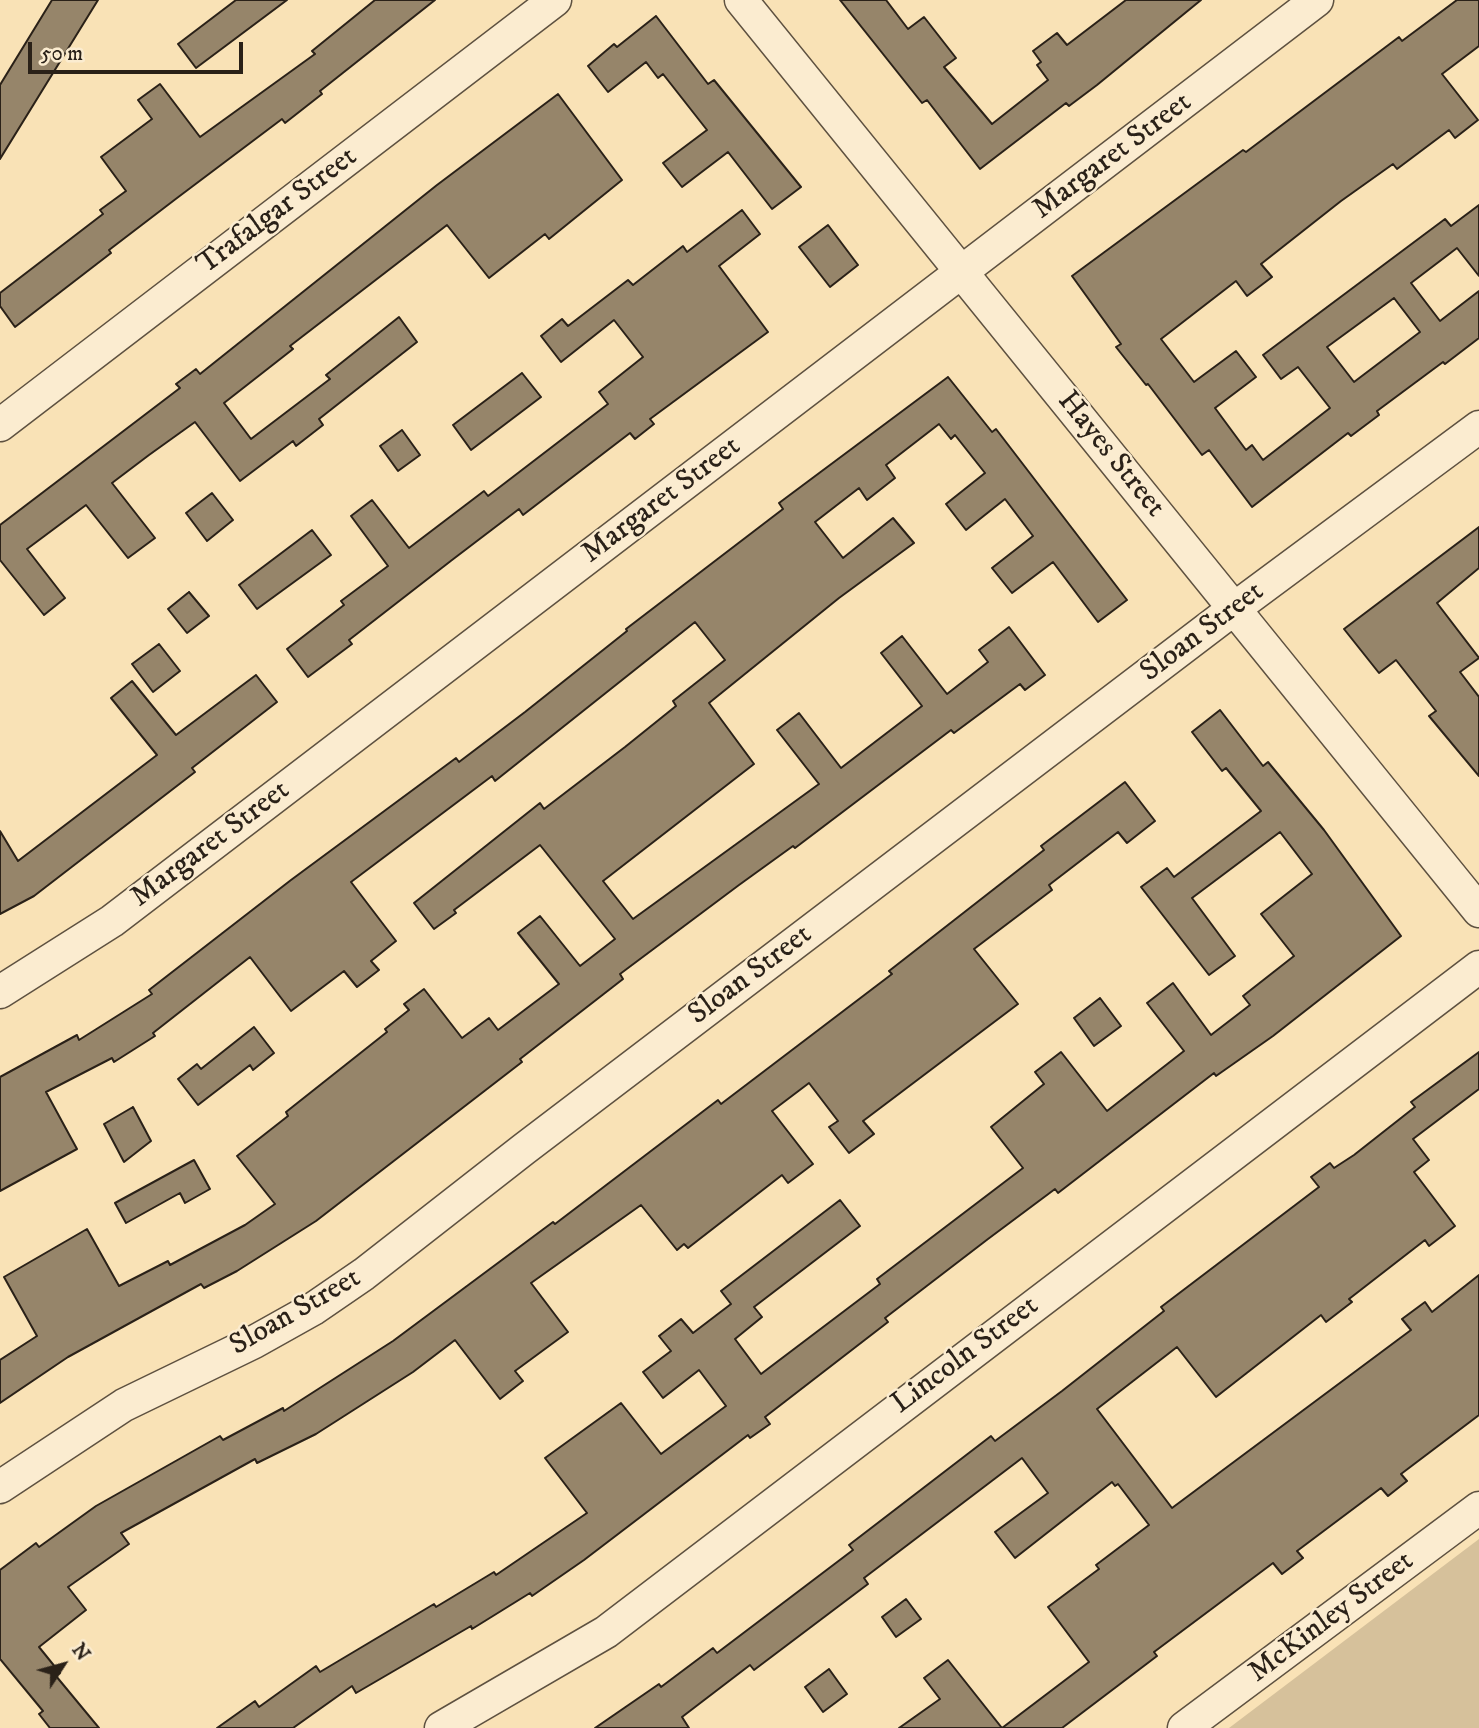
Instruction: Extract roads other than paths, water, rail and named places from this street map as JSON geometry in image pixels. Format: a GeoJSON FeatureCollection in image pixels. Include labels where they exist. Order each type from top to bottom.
{"type":"FeatureCollection","features":[{"type":"Feature","properties":{"kind":"street","name":"Trafalgar Street"},"geometry":{"type":"LineString","coordinates":[[0,425],[555,0]]}},
{"type":"Feature","properties":{"kind":"street","name":"Hayes Street"},"geometry":{"type":"LineString","coordinates":[[741,0],[1479,911]]}},
{"type":"Feature","properties":{"kind":"street","name":"Margaret Street"},"geometry":{"type":"LineString","coordinates":[[0,992],[112,921],[1317,0]]}},
{"type":"Feature","properties":{"kind":"street","name":"Sloan Street"},"geometry":{"type":"LineString","coordinates":[[0,1488],[124,1405],[254,1342],[313,1309],[364,1274],[524,1149],[1235,608],[1479,427]]}},
{"type":"Feature","properties":{"kind":"street","name":"Lincoln Street"},"geometry":{"type":"LineString","coordinates":[[441,1728],[606,1632],[1479,967]]}},
{"type":"Feature","properties":{"kind":"street","name":"McKinley Street"},"geometry":{"type":"LineString","coordinates":[[1184,1728],[1479,1507]]}}]}
